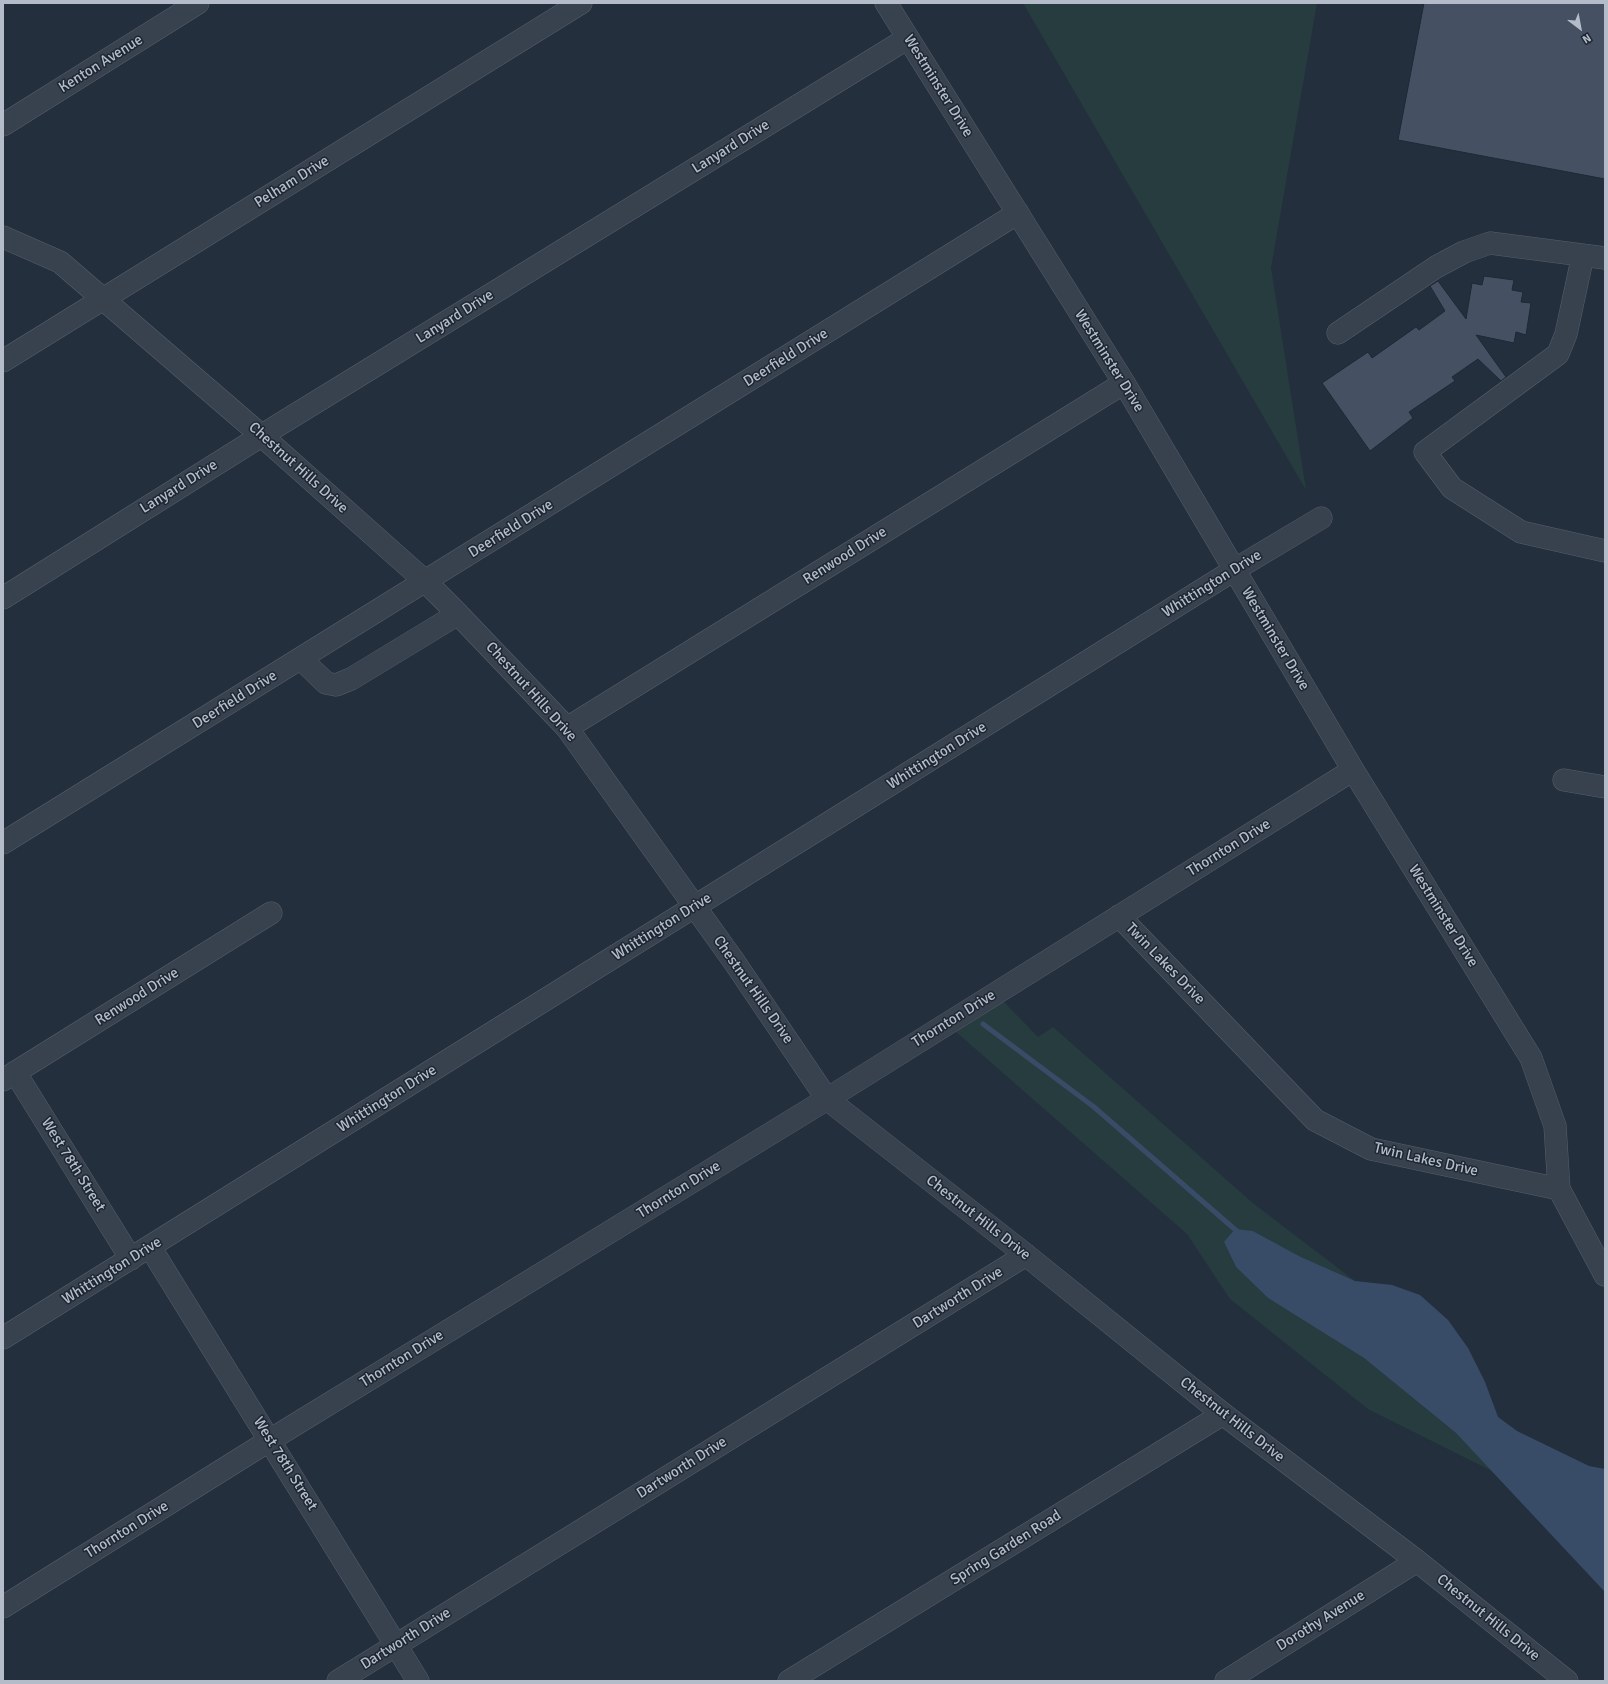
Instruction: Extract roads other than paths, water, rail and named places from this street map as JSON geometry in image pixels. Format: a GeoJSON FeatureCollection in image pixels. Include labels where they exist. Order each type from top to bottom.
{"type":"FeatureCollection","features":[{"type":"Feature","properties":{"kind":"street","name":"Kenton Avenue"},"geometry":{"type":"LineString","coordinates":[[3,125],[198,3]]}},
{"type":"Feature","properties":{"kind":"street","name":"Pelham Drive"},"geometry":{"type":"LineString","coordinates":[[3,361],[581,3]]}},
{"type":"Feature","properties":{"kind":"street","name":"Westminster Drive"},"geometry":{"type":"LineString","coordinates":[[886,3],[1124,383],[1353,770],[1531,1058],[1555,1126],[1558,1189]]}},
{"type":"Feature","properties":{"kind":"street","name":"Lanyard Drive"},"geometry":{"type":"LineString","coordinates":[[3,598],[262,436],[908,38]]}},
{"type":"Feature","properties":{"kind":"street","name":"Deerfield Drive"},"geometry":{"type":"LineString","coordinates":[[3,843],[426,582],[1018,213]]}},
{"type":"Feature","properties":{"kind":"street","name":"Chestnut Hills Drive"},"geometry":{"type":"LineString","coordinates":[[3,237],[60,262],[262,436],[426,582],[567,728],[733,960],[827,1099],[1026,1255],[1223,1414],[1417,1561],[1567,1681]]}},
{"type":"Feature","properties":{"kind":"street"},"geometry":{"type":"LineString","coordinates":[[1338,333],[1436,266],[1464,252],[1490,243],[1605,258]]}},
{"type":"Feature","properties":{"kind":"street"},"geometry":{"type":"LineString","coordinates":[[1582,255],[1566,334],[1558,354],[1424,452],[1452,488],[1521,532],[1605,551]]}},
{"type":"Feature","properties":{"kind":"street","name":"Renwood Drive"},"geometry":{"type":"LineString","coordinates":[[567,728],[1124,383]]}},
{"type":"Feature","properties":{"kind":"street","name":"Whittington Drive"},"geometry":{"type":"LineString","coordinates":[[3,1338],[1234,570],[1322,518]]}},
{"type":"Feature","properties":{"kind":"street"},"geometry":{"type":"LineString","coordinates":[[301,659],[326,683],[336,685],[351,679],[458,614]]}},
{"type":"Feature","properties":{"kind":"street","name":"Thornton Drive"},"geometry":{"type":"LineString","coordinates":[[3,1608],[270,1440],[827,1099],[1353,770]]}},
{"type":"Feature","properties":{"kind":"street"},"geometry":{"type":"LineString","coordinates":[[1564,780],[1605,787]]}},
{"type":"Feature","properties":{"kind":"street","name":"Renwood Drive"},"geometry":{"type":"LineString","coordinates":[[9,1076],[271,913]]}},
{"type":"Feature","properties":{"kind":"street","name":"Twin Lakes Drive"},"geometry":{"type":"LineString","coordinates":[[1119,916],[1315,1120],[1371,1148],[1558,1189]]}},
{"type":"Feature","properties":{"kind":"street","name":"West 78th Street"},"geometry":{"type":"LineString","coordinates":[[9,1076],[131,1259]]}},
{"type":"Feature","properties":{"kind":"street"},"geometry":{"type":"LineString","coordinates":[[1558,1189],[1605,1275]]}},
{"type":"Feature","properties":{"kind":"street","name":"West 78th Street"},"geometry":{"type":"LineString","coordinates":[[150,1247],[418,1681]]}},
{"type":"Feature","properties":{"kind":"street","name":"Dartworth Drive"},"geometry":{"type":"LineString","coordinates":[[338,1681],[1026,1255]]}},
{"type":"Feature","properties":{"kind":"street","name":"Spring Garden Road"},"geometry":{"type":"LineString","coordinates":[[789,1681],[1223,1414]]}},
{"type":"Feature","properties":{"kind":"street","name":"Dorothy Avenue"},"geometry":{"type":"LineString","coordinates":[[1226,1681],[1417,1561]]}},
{"type":"Feature","properties":{"kind":"water"},"geometry":{"type":"Polygon","coordinates":[[[1235,1229],[1253,1231],[1299,1256],[1355,1281],[1392,1285],[1420,1295],[1448,1320],[1468,1348],[1485,1382],[1498,1417],[1517,1431],[1589,1466],[1605,1469],[1605,1592],[1456,1433],[1364,1358],[1268,1298],[1236,1267],[1224,1242],[1235,1229]]]}},
{"type":"Feature","properties":{"kind":"waterway"},"geometry":{"type":"LineString","coordinates":[[983,1024],[1094,1107],[1239,1233]]}}]}
